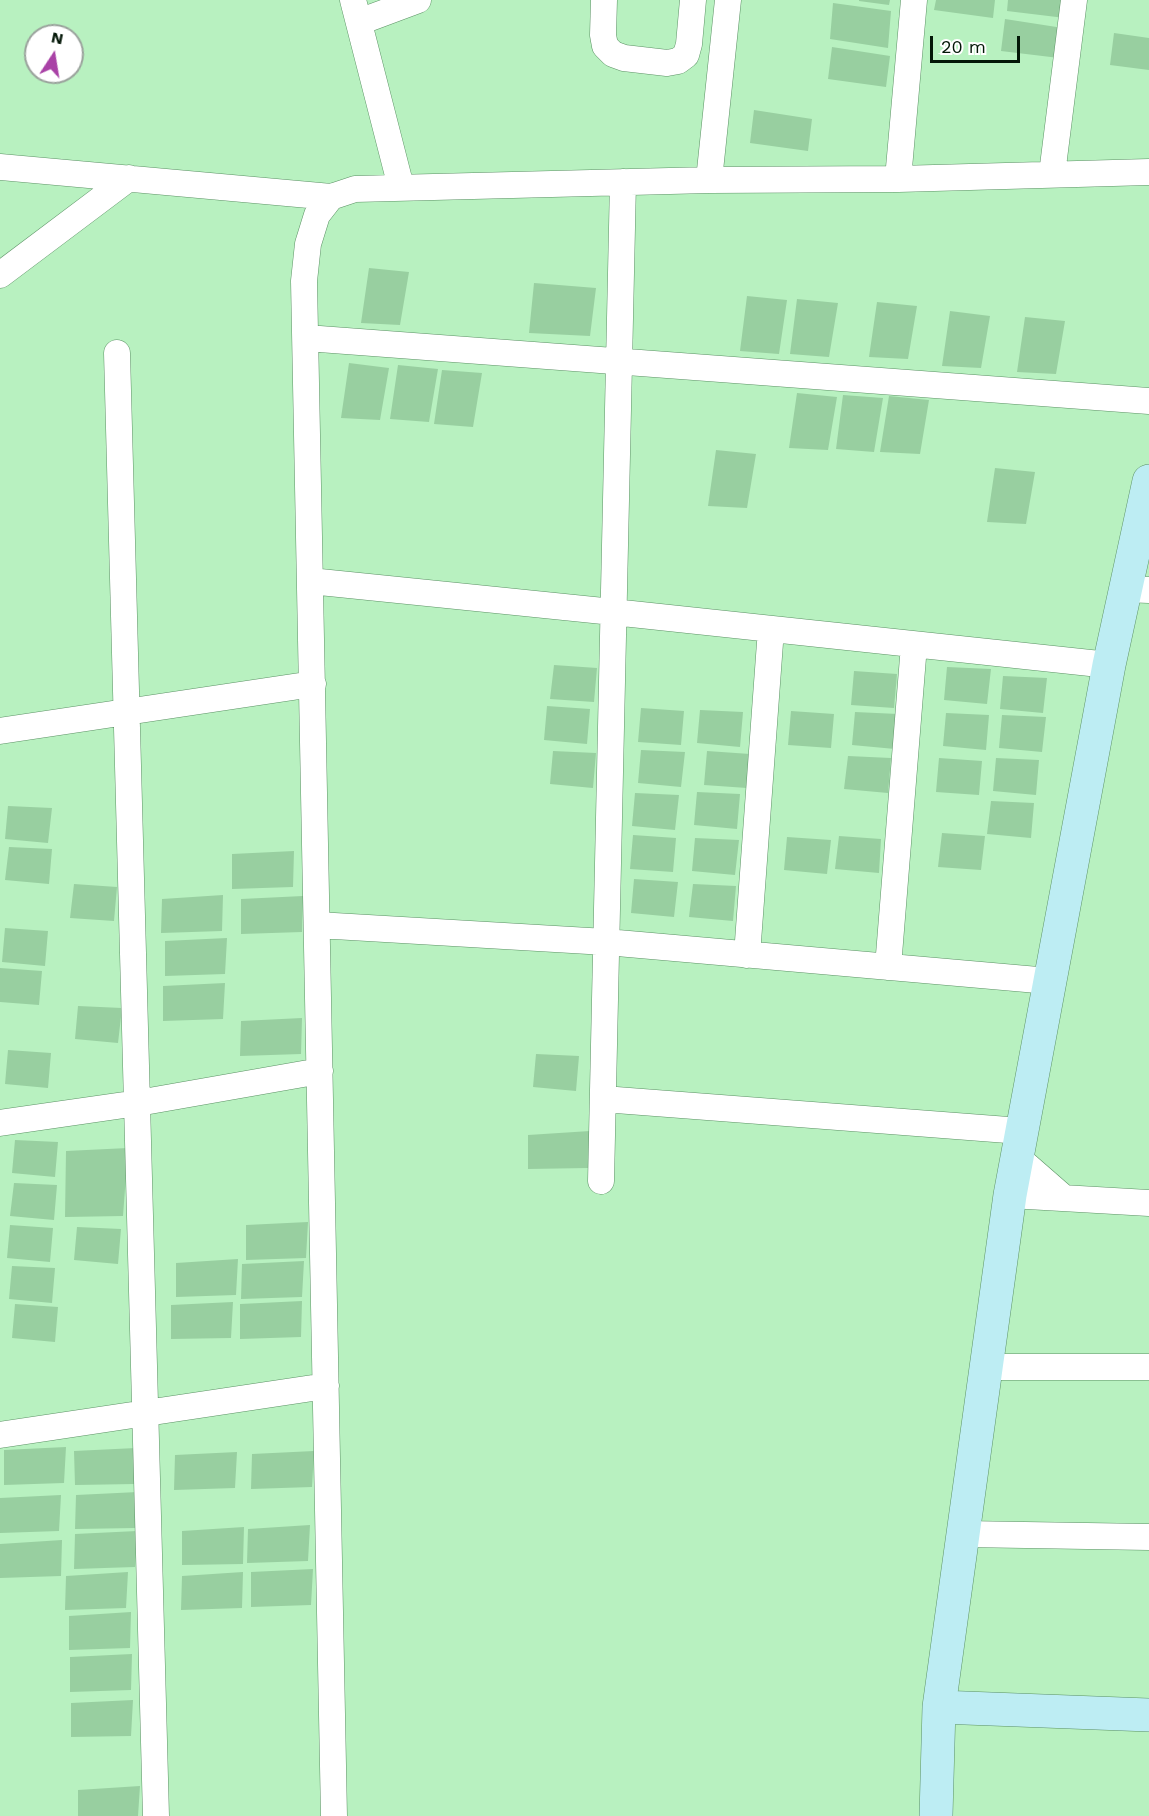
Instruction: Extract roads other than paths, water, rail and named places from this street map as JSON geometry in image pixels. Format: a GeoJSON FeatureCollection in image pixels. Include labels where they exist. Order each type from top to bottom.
{"type":"FeatureCollection","features":[{"type":"Feature","properties":{"kind":"street"},"geometry":{"type":"LineString","coordinates":[[401,187],[356,11],[418,0]]}},
{"type":"Feature","properties":{"kind":"street"},"geometry":{"type":"LineString","coordinates":[[604,0],[605,46],[614,54],[624,58],[667,63],[678,62],[686,54],[693,0]]}},
{"type":"Feature","properties":{"kind":"street"},"geometry":{"type":"LineString","coordinates":[[709,180],[728,0]]}},
{"type":"Feature","properties":{"kind":"street"},"geometry":{"type":"LineString","coordinates":[[898,179],[914,0]]}},
{"type":"Feature","properties":{"kind":"street"},"geometry":{"type":"LineString","coordinates":[[1052,174],[1074,0]]}},
{"type":"Feature","properties":{"kind":"street"},"geometry":{"type":"LineString","coordinates":[[0,166],[331,197],[355,189],[401,187],[709,180],[898,179],[1149,172]]}},
{"type":"Feature","properties":{"kind":"street"},"geometry":{"type":"LineString","coordinates":[[0,276],[129,178]]}},
{"type":"Feature","properties":{"kind":"street"},"geometry":{"type":"LineString","coordinates":[[601,1181],[623,182]]}},
{"type":"Feature","properties":{"kind":"street"},"geometry":{"type":"LineString","coordinates":[[331,197],[317,214],[308,244],[304,281],[334,1816]]}},
{"type":"Feature","properties":{"kind":"street"},"geometry":{"type":"LineString","coordinates":[[306,338],[1149,401]]}},
{"type":"Feature","properties":{"kind":"street"},"geometry":{"type":"LineString","coordinates":[[117,353],[156,1816]]}},
{"type":"Feature","properties":{"kind":"street"},"geometry":{"type":"LineString","coordinates":[[936,1816],[939,1707],[1010,1195],[1109,666],[1137,590],[1149,481]]}},
{"type":"Feature","properties":{"kind":"street"},"geometry":{"type":"LineString","coordinates":[[310,581],[1109,666]]}},
{"type":"Feature","properties":{"kind":"street"},"geometry":{"type":"LineString","coordinates":[[747,955],[771,629]]}},
{"type":"Feature","properties":{"kind":"street"},"geometry":{"type":"LineString","coordinates":[[888,967],[914,645]]}},
{"type":"Feature","properties":{"kind":"street"},"geometry":{"type":"LineString","coordinates":[[0,731],[312,684]]}},
{"type":"Feature","properties":{"kind":"street"},"geometry":{"type":"LineString","coordinates":[[317,925],[606,942],[1049,981]]}},
{"type":"Feature","properties":{"kind":"street"},"geometry":{"type":"LineString","coordinates":[[0,1123],[138,1103],[320,1071]]}},
{"type":"Feature","properties":{"kind":"street"},"geometry":{"type":"LineString","coordinates":[[603,1100],[1019,1144],[1064,1198]]}},
{"type":"Feature","properties":{"kind":"street"},"geometry":{"type":"LineString","coordinates":[[1010,1195],[1149,1203]]}},
{"type":"Feature","properties":{"kind":"street"},"geometry":{"type":"LineString","coordinates":[[986,1367],[1149,1368]]}},
{"type":"Feature","properties":{"kind":"street"},"geometry":{"type":"LineString","coordinates":[[0,1435],[326,1386]]}},
{"type":"Feature","properties":{"kind":"street"},"geometry":{"type":"LineString","coordinates":[[963,1534],[1149,1538]]}},
{"type":"Feature","properties":{"kind":"street"},"geometry":{"type":"LineString","coordinates":[[939,1707],[1149,1715]]}}]}
